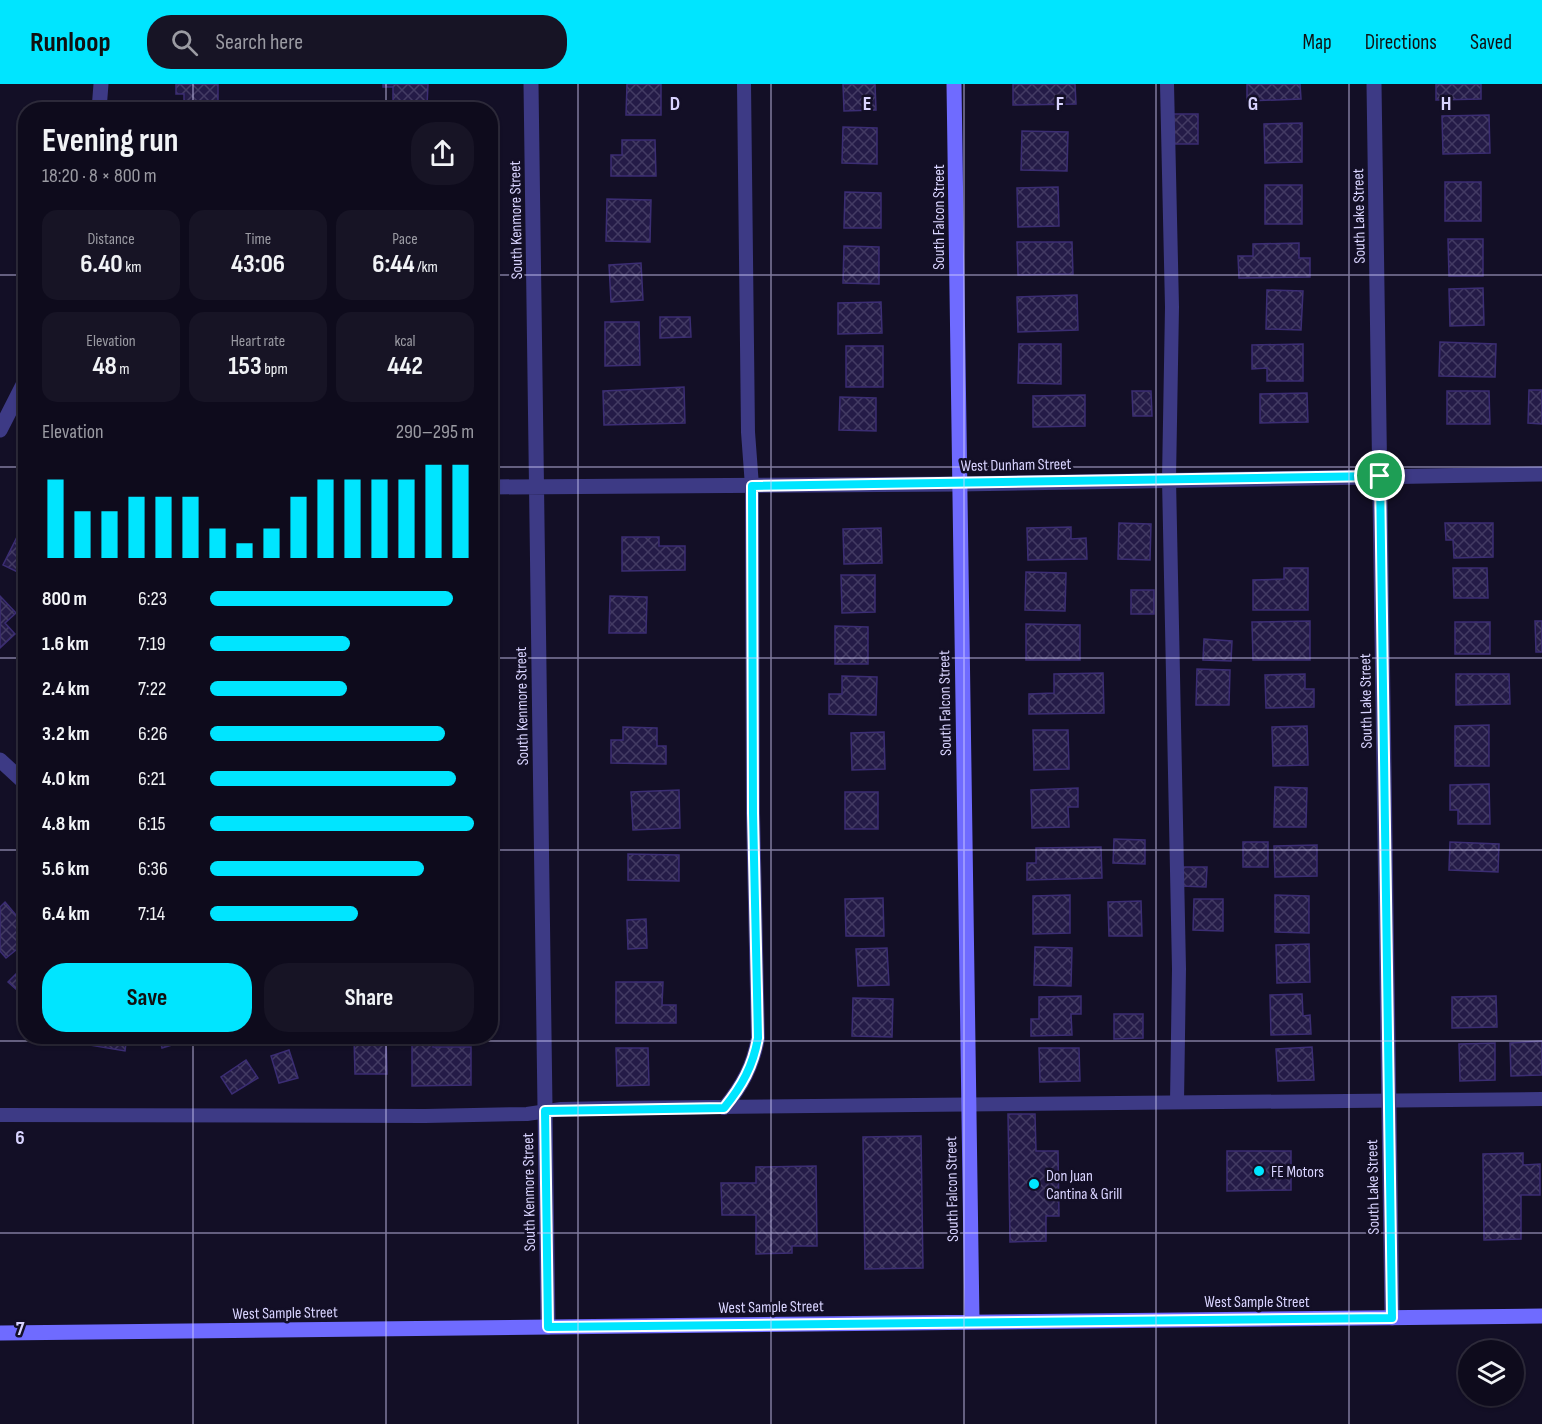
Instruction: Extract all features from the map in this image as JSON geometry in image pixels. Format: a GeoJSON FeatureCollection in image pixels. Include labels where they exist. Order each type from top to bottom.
{"type":"FeatureCollection","features":[{"type":"Feature","properties":{"kind":"main road","name":"South Falcon Street"},"geometry":{"type":"LineString","coordinates":[[954,84],[958,484],[972,1321]]}},
{"type":"Feature","properties":{"kind":"main road","name":"West Sample Street"},"geometry":{"type":"LineString","coordinates":[[0,1333],[972,1321],[1542,1317]]}},
{"type":"Feature","properties":{"kind":"street"},"geometry":{"type":"LineString","coordinates":[[100,102],[101,84]]}},
{"type":"Feature","properties":{"kind":"street","name":"South Kenmore Street"},"geometry":{"type":"LineString","coordinates":[[531,84],[548,1327]]}},
{"type":"Feature","properties":{"kind":"street","name":"South Lake Street"},"geometry":{"type":"LineString","coordinates":[[1374,84],[1392,1318]]}},
{"type":"Feature","properties":{"kind":"street"},"geometry":{"type":"LineString","coordinates":[[0,430],[18,395]]}},
{"type":"Feature","properties":{"kind":"street","name":"West Dunham Street"},"geometry":{"type":"LineString","coordinates":[[498,488],[958,484],[1542,474]]}},
{"type":"Feature","properties":{"kind":"street"},"geometry":{"type":"LineString","coordinates":[[0,760],[18,777]]}},
{"type":"Feature","properties":{"kind":"lane"},"geometry":{"type":"LineString","coordinates":[[724,1108],[741,1088],[749,1072],[758,1038],[753,801],[752,486],[748,432],[744,84]]}},
{"type":"Feature","properties":{"kind":"lane"},"geometry":{"type":"LineString","coordinates":[[1167,84],[1172,307],[1169,479],[1179,969],[1177,1102]]}},
{"type":"Feature","properties":{"kind":"lane"},"geometry":{"type":"LineString","coordinates":[[0,1115],[424,1116],[724,1108],[1542,1099]]}},
{"type":"Feature","properties":{"kind":"building"},"geometry":{"type":"Polygon","coordinates":[[[176,84],[218,84],[218,102],[184,102],[184,94],[176,94],[176,84]]]}},
{"type":"Feature","properties":{"kind":"building"},"geometry":{"type":"Polygon","coordinates":[[[383,84],[428,84],[427,102],[393,102],[393,87],[383,87],[383,84]]]}},
{"type":"Feature","properties":{"kind":"building"},"geometry":{"type":"Polygon","coordinates":[[[627,84],[661,84],[661,115],[626,115],[627,84]]]}},
{"type":"Feature","properties":{"kind":"building"},"geometry":{"type":"Polygon","coordinates":[[[843,84],[875,84],[876,110],[844,111],[843,84]]]}},
{"type":"Feature","properties":{"kind":"building"},"geometry":{"type":"Polygon","coordinates":[[[1013,84],[1075,84],[1076,104],[1013,105],[1013,84]]]}},
{"type":"Feature","properties":{"kind":"building"},"geometry":{"type":"Polygon","coordinates":[[[1247,84],[1300,84],[1301,99],[1247,101],[1247,84]]]}},
{"type":"Feature","properties":{"kind":"building"},"geometry":{"type":"Polygon","coordinates":[[[1436,84],[1481,84],[1481,99],[1436,100],[1436,84]]]}},
{"type":"Feature","properties":{"kind":"building"},"geometry":{"type":"Polygon","coordinates":[[[1173,114],[1198,114],[1198,144],[1173,144],[1173,114]]]}},
{"type":"Feature","properties":{"kind":"building"},"geometry":{"type":"Polygon","coordinates":[[[1489,115],[1490,153],[1443,154],[1442,116],[1489,115]]]}},
{"type":"Feature","properties":{"kind":"building"},"geometry":{"type":"Polygon","coordinates":[[[1302,123],[1302,162],[1265,163],[1264,124],[1302,123]]]}},
{"type":"Feature","properties":{"kind":"building"},"geometry":{"type":"Polygon","coordinates":[[[843,127],[877,128],[877,164],[842,163],[843,127]]]}},
{"type":"Feature","properties":{"kind":"building"},"geometry":{"type":"Polygon","coordinates":[[[1022,131],[1068,132],[1067,171],[1021,170],[1022,131]]]}},
{"type":"Feature","properties":{"kind":"building"},"geometry":{"type":"Polygon","coordinates":[[[622,140],[655,140],[656,176],[611,176],[611,155],[622,155],[622,140]]]}},
{"type":"Feature","properties":{"kind":"building"},"geometry":{"type":"Polygon","coordinates":[[[1445,182],[1481,182],[1481,221],[1445,221],[1445,182]]]}},
{"type":"Feature","properties":{"kind":"building"},"geometry":{"type":"Polygon","coordinates":[[[1265,185],[1302,185],[1302,224],[1265,224],[1265,185]]]}},
{"type":"Feature","properties":{"kind":"building"},"geometry":{"type":"Polygon","coordinates":[[[1058,187],[1059,226],[1018,227],[1017,188],[1058,187]]]}},
{"type":"Feature","properties":{"kind":"building"},"geometry":{"type":"Polygon","coordinates":[[[845,192],[881,193],[881,228],[844,228],[845,192]]]}},
{"type":"Feature","properties":{"kind":"building"},"geometry":{"type":"Polygon","coordinates":[[[607,199],[651,200],[650,242],[606,241],[607,199]]]}},
{"type":"Feature","properties":{"kind":"building"},"geometry":{"type":"Polygon","coordinates":[[[1448,239],[1483,239],[1483,276],[1449,276],[1448,239]]]}},
{"type":"Feature","properties":{"kind":"building"},"geometry":{"type":"Polygon","coordinates":[[[1017,242],[1072,242],[1073,274],[1018,275],[1017,242]]]}},
{"type":"Feature","properties":{"kind":"building"},"geometry":{"type":"Polygon","coordinates":[[[1299,243],[1299,258],[1310,258],[1310,277],[1239,278],[1238,256],[1253,256],[1253,244],[1299,243]]]}},
{"type":"Feature","properties":{"kind":"building"},"geometry":{"type":"Polygon","coordinates":[[[844,246],[879,247],[879,284],[843,283],[844,246]]]}},
{"type":"Feature","properties":{"kind":"building"},"geometry":{"type":"Polygon","coordinates":[[[641,263],[643,300],[611,302],[609,265],[641,263]]]}},
{"type":"Feature","properties":{"kind":"building"},"geometry":{"type":"Polygon","coordinates":[[[1483,288],[1484,325],[1450,326],[1449,289],[1483,288]]]}},
{"type":"Feature","properties":{"kind":"building"},"geometry":{"type":"Polygon","coordinates":[[[1267,290],[1303,291],[1301,330],[1266,329],[1267,290]]]}},
{"type":"Feature","properties":{"kind":"building"},"geometry":{"type":"Polygon","coordinates":[[[1077,295],[1078,330],[1018,332],[1017,297],[1077,295]]]}},
{"type":"Feature","properties":{"kind":"building"},"geometry":{"type":"Polygon","coordinates":[[[881,302],[882,333],[838,334],[838,303],[881,302]]]}},
{"type":"Feature","properties":{"kind":"building"},"geometry":{"type":"Polygon","coordinates":[[[660,317],[690,317],[691,337],[660,338],[660,317]]]}},
{"type":"Feature","properties":{"kind":"building"},"geometry":{"type":"Polygon","coordinates":[[[605,322],[639,322],[640,365],[605,366],[605,322]]]}},
{"type":"Feature","properties":{"kind":"building"},"geometry":{"type":"Polygon","coordinates":[[[1440,342],[1496,344],[1495,377],[1439,376],[1440,342]]]}},
{"type":"Feature","properties":{"kind":"building"},"geometry":{"type":"Polygon","coordinates":[[[1019,344],[1061,344],[1061,384],[1018,383],[1019,344]]]}},
{"type":"Feature","properties":{"kind":"building"},"geometry":{"type":"Polygon","coordinates":[[[1303,344],[1303,381],[1267,381],[1267,368],[1252,369],[1252,345],[1303,344]]]}},
{"type":"Feature","properties":{"kind":"building"},"geometry":{"type":"Polygon","coordinates":[[[846,346],[883,346],[883,387],[846,387],[846,346]]]}},
{"type":"Feature","properties":{"kind":"building"},"geometry":{"type":"Polygon","coordinates":[[[684,387],[685,423],[604,425],[603,391],[684,387]]]}},
{"type":"Feature","properties":{"kind":"building"},"geometry":{"type":"Polygon","coordinates":[[[1529,390],[1542,390],[1542,424],[1528,423],[1529,390]]]}},
{"type":"Feature","properties":{"kind":"building"},"geometry":{"type":"Polygon","coordinates":[[[1132,391],[1151,391],[1152,416],[1133,416],[1132,391]]]}},
{"type":"Feature","properties":{"kind":"building"},"geometry":{"type":"Polygon","coordinates":[[[1447,391],[1489,391],[1490,424],[1447,424],[1447,391]]]}},
{"type":"Feature","properties":{"kind":"building"},"geometry":{"type":"Polygon","coordinates":[[[1307,393],[1308,422],[1260,423],[1260,394],[1307,393]]]}},
{"type":"Feature","properties":{"kind":"building"},"geometry":{"type":"Polygon","coordinates":[[[1085,395],[1085,426],[1033,427],[1033,396],[1085,395]]]}},
{"type":"Feature","properties":{"kind":"building"},"geometry":{"type":"Polygon","coordinates":[[[840,397],[876,398],[876,431],[839,430],[840,397]]]}},
{"type":"Feature","properties":{"kind":"building"},"geometry":{"type":"Polygon","coordinates":[[[1119,523],[1151,524],[1150,560],[1118,559],[1119,523]]]}},
{"type":"Feature","properties":{"kind":"building"},"geometry":{"type":"Polygon","coordinates":[[[1445,523],[1493,523],[1493,557],[1454,558],[1453,540],[1446,540],[1445,523]]]}},
{"type":"Feature","properties":{"kind":"building"},"geometry":{"type":"Polygon","coordinates":[[[1071,527],[1071,539],[1086,538],[1087,559],[1028,560],[1027,528],[1071,527]]]}},
{"type":"Feature","properties":{"kind":"building"},"geometry":{"type":"Polygon","coordinates":[[[881,528],[882,563],[844,564],[843,529],[881,528]]]}},
{"type":"Feature","properties":{"kind":"building"},"geometry":{"type":"Polygon","coordinates":[[[18,535],[18,572],[3,565],[18,535]]]}},
{"type":"Feature","properties":{"kind":"building"},"geometry":{"type":"Polygon","coordinates":[[[622,537],[659,537],[659,546],[685,546],[685,570],[622,571],[622,537]]]}},
{"type":"Feature","properties":{"kind":"building"},"geometry":{"type":"Polygon","coordinates":[[[1284,568],[1308,568],[1308,610],[1253,610],[1253,580],[1284,579],[1284,568]]]}},
{"type":"Feature","properties":{"kind":"building"},"geometry":{"type":"Polygon","coordinates":[[[1453,568],[1487,568],[1488,598],[1454,598],[1453,568]]]}},
{"type":"Feature","properties":{"kind":"building"},"geometry":{"type":"Polygon","coordinates":[[[1026,572],[1066,573],[1065,611],[1025,610],[1026,572]]]}},
{"type":"Feature","properties":{"kind":"building"},"geometry":{"type":"Polygon","coordinates":[[[841,575],[875,575],[875,612],[842,613],[841,575]]]}},
{"type":"Feature","properties":{"kind":"building"},"geometry":{"type":"Polygon","coordinates":[[[1131,590],[1154,590],[1154,614],[1131,614],[1131,590]]]}},
{"type":"Feature","properties":{"kind":"building"},"geometry":{"type":"Polygon","coordinates":[[[0,596],[16,613],[5,623],[15,634],[0,648],[0,596]]]}},
{"type":"Feature","properties":{"kind":"building"},"geometry":{"type":"Polygon","coordinates":[[[610,596],[647,597],[646,633],[609,633],[610,596]]]}},
{"type":"Feature","properties":{"kind":"building"},"geometry":{"type":"Polygon","coordinates":[[[1310,621],[1310,660],[1253,660],[1252,622],[1310,621]]]}},
{"type":"Feature","properties":{"kind":"building"},"geometry":{"type":"Polygon","coordinates":[[[1535,621],[1542,621],[1542,652],[1536,652],[1535,621]]]}},
{"type":"Feature","properties":{"kind":"building"},"geometry":{"type":"Polygon","coordinates":[[[1455,622],[1490,622],[1490,654],[1455,654],[1455,622]]]}},
{"type":"Feature","properties":{"kind":"building"},"geometry":{"type":"Polygon","coordinates":[[[1026,624],[1080,625],[1080,660],[1026,660],[1026,624]]]}},
{"type":"Feature","properties":{"kind":"building"},"geometry":{"type":"Polygon","coordinates":[[[835,626],[868,627],[868,664],[835,664],[835,626]]]}},
{"type":"Feature","properties":{"kind":"building"},"geometry":{"type":"Polygon","coordinates":[[[1204,639],[1232,641],[1231,661],[1203,660],[1204,639]]]}},
{"type":"Feature","properties":{"kind":"building"},"geometry":{"type":"Polygon","coordinates":[[[1197,669],[1230,670],[1229,705],[1196,705],[1197,669]]]}},
{"type":"Feature","properties":{"kind":"building"},"geometry":{"type":"Polygon","coordinates":[[[1103,673],[1104,713],[1029,714],[1029,694],[1054,693],[1054,674],[1103,673]]]}},
{"type":"Feature","properties":{"kind":"building"},"geometry":{"type":"Polygon","coordinates":[[[1305,674],[1305,689],[1314,689],[1314,707],[1266,708],[1265,675],[1305,674]]]}},
{"type":"Feature","properties":{"kind":"building"},"geometry":{"type":"Polygon","coordinates":[[[1456,674],[1509,674],[1510,704],[1456,705],[1456,674]]]}},
{"type":"Feature","properties":{"kind":"building"},"geometry":{"type":"Polygon","coordinates":[[[842,676],[877,677],[876,715],[829,714],[829,694],[842,694],[842,676]]]}},
{"type":"Feature","properties":{"kind":"building"},"geometry":{"type":"Polygon","coordinates":[[[1489,725],[1489,766],[1455,766],[1455,726],[1489,725]]]}},
{"type":"Feature","properties":{"kind":"building"},"geometry":{"type":"Polygon","coordinates":[[[1307,726],[1308,765],[1273,766],[1272,727],[1307,726]]]}},
{"type":"Feature","properties":{"kind":"building"},"geometry":{"type":"Polygon","coordinates":[[[623,727],[657,728],[657,746],[666,746],[666,764],[611,763],[611,740],[623,740],[623,727]]]}},
{"type":"Feature","properties":{"kind":"building"},"geometry":{"type":"Polygon","coordinates":[[[1033,730],[1068,730],[1069,769],[1034,770],[1033,730]]]}},
{"type":"Feature","properties":{"kind":"building"},"geometry":{"type":"Polygon","coordinates":[[[884,732],[885,769],[852,770],[851,733],[884,732]]]}},
{"type":"Feature","properties":{"kind":"building"},"geometry":{"type":"Polygon","coordinates":[[[1489,784],[1490,824],[1458,824],[1458,810],[1450,810],[1450,785],[1489,784]]]}},
{"type":"Feature","properties":{"kind":"building"},"geometry":{"type":"Polygon","coordinates":[[[1275,787],[1307,788],[1306,827],[1274,827],[1275,787]]]}},
{"type":"Feature","properties":{"kind":"building"},"geometry":{"type":"Polygon","coordinates":[[[1078,788],[1078,807],[1068,807],[1069,827],[1032,828],[1031,790],[1078,788]]]}},
{"type":"Feature","properties":{"kind":"building"},"geometry":{"type":"Polygon","coordinates":[[[679,790],[680,828],[633,830],[631,792],[679,790]]]}},
{"type":"Feature","properties":{"kind":"building"},"geometry":{"type":"Polygon","coordinates":[[[845,792],[878,792],[878,829],[845,829],[845,792]]]}},
{"type":"Feature","properties":{"kind":"building"},"geometry":{"type":"Polygon","coordinates":[[[1114,839],[1145,840],[1145,864],[1113,863],[1114,839]]]}},
{"type":"Feature","properties":{"kind":"building"},"geometry":{"type":"Polygon","coordinates":[[[1243,842],[1268,842],[1268,867],[1243,867],[1243,842]]]}},
{"type":"Feature","properties":{"kind":"building"},"geometry":{"type":"Polygon","coordinates":[[[1450,842],[1499,844],[1498,872],[1449,870],[1450,842]]]}},
{"type":"Feature","properties":{"kind":"building"},"geometry":{"type":"Polygon","coordinates":[[[1317,845],[1317,876],[1275,877],[1274,846],[1317,845]]]}},
{"type":"Feature","properties":{"kind":"building"},"geometry":{"type":"Polygon","coordinates":[[[1101,847],[1102,878],[1027,880],[1027,863],[1036,863],[1036,848],[1101,847]]]}},
{"type":"Feature","properties":{"kind":"building"},"geometry":{"type":"Polygon","coordinates":[[[628,854],[679,855],[679,881],[628,880],[628,854]]]}},
{"type":"Feature","properties":{"kind":"building"},"geometry":{"type":"Polygon","coordinates":[[[1182,867],[1207,867],[1206,887],[1181,886],[1182,867]]]}},
{"type":"Feature","properties":{"kind":"building"},"geometry":{"type":"Polygon","coordinates":[[[1070,895],[1070,933],[1033,934],[1033,896],[1070,895]]]}},
{"type":"Feature","properties":{"kind":"building"},"geometry":{"type":"Polygon","coordinates":[[[1275,895],[1309,896],[1309,933],[1275,932],[1275,895]]]}},
{"type":"Feature","properties":{"kind":"building"},"geometry":{"type":"Polygon","coordinates":[[[883,898],[884,936],[846,936],[845,899],[883,898]]]}},
{"type":"Feature","properties":{"kind":"building"},"geometry":{"type":"Polygon","coordinates":[[[1194,899],[1223,899],[1223,931],[1193,930],[1194,899]]]}},
{"type":"Feature","properties":{"kind":"building"},"geometry":{"type":"Polygon","coordinates":[[[1141,901],[1142,936],[1109,936],[1108,902],[1141,901]]]}},
{"type":"Feature","properties":{"kind":"building"},"geometry":{"type":"Polygon","coordinates":[[[5,902],[18,917],[18,948],[6,958],[0,951],[0,907],[5,902]]]}},
{"type":"Feature","properties":{"kind":"building"},"geometry":{"type":"Polygon","coordinates":[[[646,919],[647,948],[628,949],[627,920],[646,919]]]}},
{"type":"Feature","properties":{"kind":"building"},"geometry":{"type":"Polygon","coordinates":[[[1309,944],[1310,982],[1277,983],[1276,945],[1309,944]]]}},
{"type":"Feature","properties":{"kind":"building"},"geometry":{"type":"Polygon","coordinates":[[[1035,947],[1072,948],[1071,986],[1034,985],[1035,947]]]}},
{"type":"Feature","properties":{"kind":"building"},"geometry":{"type":"Polygon","coordinates":[[[887,948],[889,985],[858,986],[856,949],[887,948]]]}},
{"type":"Feature","properties":{"kind":"building"},"geometry":{"type":"Polygon","coordinates":[[[18,972],[18,991],[8,982],[18,972]]]}},
{"type":"Feature","properties":{"kind":"building"},"geometry":{"type":"Polygon","coordinates":[[[616,982],[663,982],[662,1005],[676,1005],[676,1023],[616,1023],[616,982]]]}},
{"type":"Feature","properties":{"kind":"building"},"geometry":{"type":"Polygon","coordinates":[[[1302,994],[1303,1016],[1310,1015],[1311,1034],[1271,1035],[1270,995],[1302,994]]]}},
{"type":"Feature","properties":{"kind":"building"},"geometry":{"type":"Polygon","coordinates":[[[1081,996],[1081,1014],[1071,1014],[1072,1035],[1031,1036],[1031,1019],[1039,1019],[1039,997],[1081,996]]]}},
{"type":"Feature","properties":{"kind":"building"},"geometry":{"type":"Polygon","coordinates":[[[1496,996],[1497,1027],[1452,1028],[1452,997],[1496,996]]]}},
{"type":"Feature","properties":{"kind":"building"},"geometry":{"type":"Polygon","coordinates":[[[853,998],[893,999],[892,1037],[852,1036],[853,998]]]}},
{"type":"Feature","properties":{"kind":"building"},"geometry":{"type":"Polygon","coordinates":[[[1114,1014],[1143,1014],[1143,1038],[1114,1039],[1114,1014]]]}},
{"type":"Feature","properties":{"kind":"building"},"geometry":{"type":"Polygon","coordinates":[[[1542,1041],[1542,1075],[1511,1076],[1510,1043],[1542,1041]]]}},
{"type":"Feature","properties":{"kind":"building"},"geometry":{"type":"Polygon","coordinates":[[[1495,1043],[1495,1080],[1460,1081],[1459,1044],[1495,1043]]]}},
{"type":"Feature","properties":{"kind":"building"},"geometry":{"type":"Polygon","coordinates":[[[83,1044],[126,1044],[125,1051],[83,1044]]]}},
{"type":"Feature","properties":{"kind":"building"},"geometry":{"type":"Polygon","coordinates":[[[161,1044],[175,1044],[162,1048],[161,1044]]]}},
{"type":"Feature","properties":{"kind":"building"},"geometry":{"type":"Polygon","coordinates":[[[354,1044],[386,1044],[387,1074],[355,1074],[354,1044]]]}},
{"type":"Feature","properties":{"kind":"building"},"geometry":{"type":"Polygon","coordinates":[[[412,1044],[433,1044],[433,1047],[471,1047],[471,1085],[412,1086],[412,1044]]]}},
{"type":"Feature","properties":{"kind":"building"},"geometry":{"type":"Polygon","coordinates":[[[1312,1047],[1314,1080],[1278,1081],[1276,1049],[1312,1047]]]}},
{"type":"Feature","properties":{"kind":"building"},"geometry":{"type":"Polygon","coordinates":[[[616,1048],[648,1048],[649,1085],[617,1086],[616,1048]]]}},
{"type":"Feature","properties":{"kind":"building"},"geometry":{"type":"Polygon","coordinates":[[[1039,1048],[1079,1048],[1080,1081],[1040,1082],[1039,1048]]]}},
{"type":"Feature","properties":{"kind":"building"},"geometry":{"type":"Polygon","coordinates":[[[289,1050],[298,1078],[279,1083],[271,1056],[289,1050]]]}},
{"type":"Feature","properties":{"kind":"building"},"geometry":{"type":"Polygon","coordinates":[[[246,1060],[258,1078],[232,1094],[221,1077],[246,1060]]]}},
{"type":"Feature","properties":{"kind":"building","name":"Don Juan Cantina & Grill"},"geometry":{"type":"Polygon","coordinates":[[[1008,1114],[1035,1114],[1036,1151],[1058,1151],[1059,1216],[1046,1216],[1046,1241],[1010,1242],[1008,1114]]]}},
{"type":"Feature","properties":{"kind":"building"},"geometry":{"type":"Polygon","coordinates":[[[921,1136],[923,1268],[865,1269],[863,1137],[921,1136]]]}},
{"type":"Feature","properties":{"kind":"building","name":"FE Motors"},"geometry":{"type":"Polygon","coordinates":[[[1227,1151],[1291,1151],[1291,1190],[1227,1191],[1227,1151]]]}},
{"type":"Feature","properties":{"kind":"building"},"geometry":{"type":"Polygon","coordinates":[[[1523,1153],[1523,1165],[1540,1164],[1540,1195],[1521,1195],[1521,1239],[1484,1240],[1483,1154],[1523,1153]]]}},
{"type":"Feature","properties":{"kind":"building"},"geometry":{"type":"Polygon","coordinates":[[[816,1166],[817,1246],[792,1246],[792,1253],[756,1254],[756,1215],[722,1215],[721,1183],[756,1183],[756,1167],[816,1166]]]}},
{"type":"Feature","properties":{"kind":"place","name":"FE Motors"},"geometry":{"type":"Point","coordinates":[1259,1171]}},
{"type":"Feature","properties":{"kind":"place","name":"Don Juan Cantina & Grill"},"geometry":{"type":"Point","coordinates":[1034,1184]}},
{"type":"Feature","properties":{"kind":"route"},"geometry":{"type":"LineString","coordinates":[[1380,476],[1392,1318],[548,1327],[545,1111],[613,1108],[724,1108],[741,1088],[755,1056],[758,1038],[753,813],[752,486],[1380,476]]}}]}
